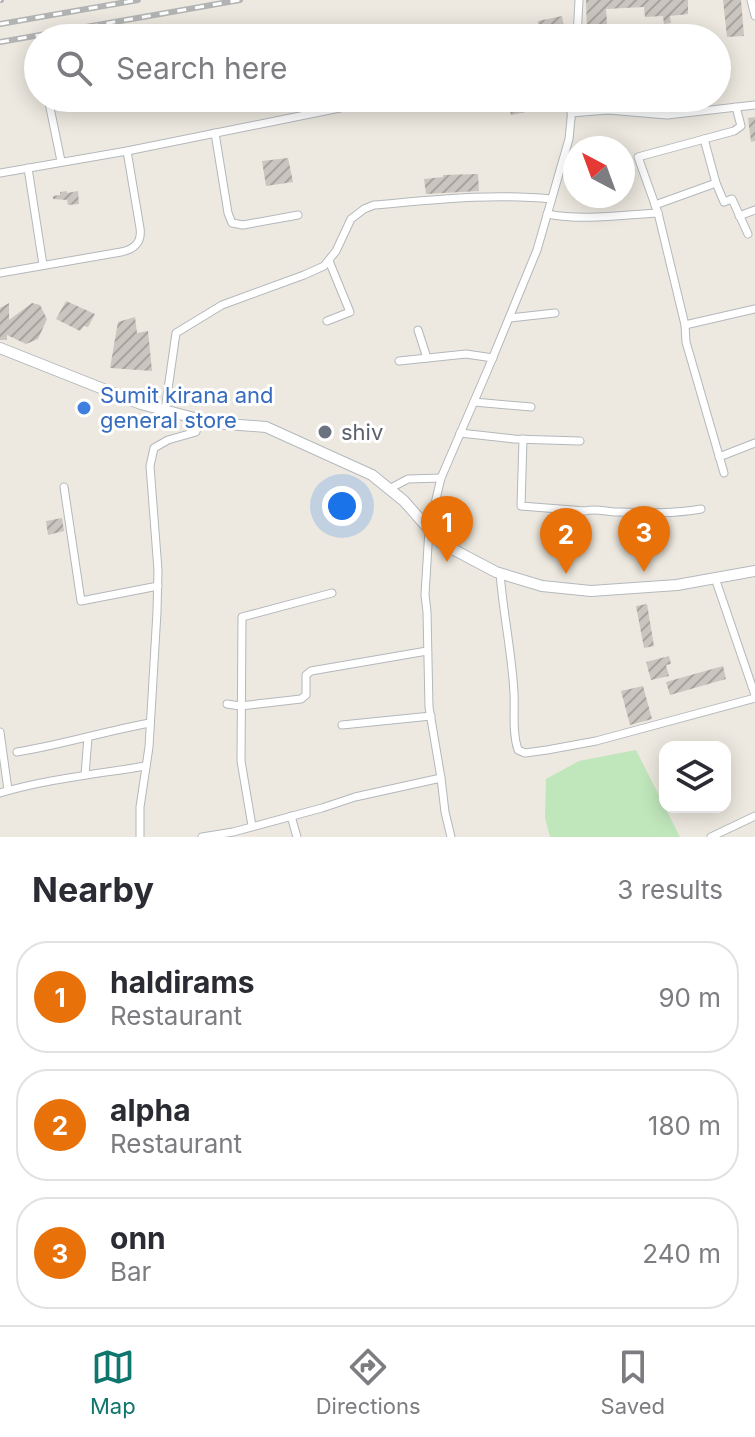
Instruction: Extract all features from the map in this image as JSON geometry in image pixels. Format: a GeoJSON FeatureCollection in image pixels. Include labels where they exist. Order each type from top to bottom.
{"type":"FeatureCollection","features":[{"type":"Feature","properties":{"kind":"main road"},"geometry":{"type":"LineString","coordinates":[[0,348],[141,404],[199,420],[266,427],[372,475],[404,501],[441,543],[500,573],[542,586],[591,591],[677,585],[755,571]]}},
{"type":"Feature","properties":{"kind":"street"},"geometry":{"type":"LineString","coordinates":[[578,24],[579,0]]}},
{"type":"Feature","properties":{"kind":"street"},"geometry":{"type":"LineString","coordinates":[[751,0],[755,16]]}},
{"type":"Feature","properties":{"kind":"street"},"geometry":{"type":"LineString","coordinates":[[731,108],[755,105]]}},
{"type":"Feature","properties":{"kind":"street"},"geometry":{"type":"LineString","coordinates":[[724,473],[686,342],[685,325],[656,209],[638,157],[734,131],[741,126],[736,107]]}},
{"type":"Feature","properties":{"kind":"street"},"geometry":{"type":"LineString","coordinates":[[51,112],[61,161]]}},
{"type":"Feature","properties":{"kind":"street"},"geometry":{"type":"LineString","coordinates":[[0,173],[319,112]]}},
{"type":"Feature","properties":{"kind":"street"},"geometry":{"type":"LineString","coordinates":[[451,837],[431,716],[425,586],[429,529],[441,478],[537,250],[569,139],[571,113],[583,112]]}},
{"type":"Feature","properties":{"kind":"street"},"geometry":{"type":"LineString","coordinates":[[632,112],[667,115],[693,112]]}},
{"type":"Feature","properties":{"kind":"street"},"geometry":{"type":"LineString","coordinates":[[215,133],[232,223],[243,225],[298,215]]}},
{"type":"Feature","properties":{"kind":"street"},"geometry":{"type":"LineString","coordinates":[[704,139],[724,202],[732,199],[748,234]]}},
{"type":"Feature","properties":{"kind":"street"},"geometry":{"type":"LineString","coordinates":[[0,273],[128,250],[137,245],[141,235],[127,151]]}},
{"type":"Feature","properties":{"kind":"street"},"geometry":{"type":"LineString","coordinates":[[28,168],[43,265]]}},
{"type":"Feature","properties":{"kind":"street"},"geometry":{"type":"LineString","coordinates":[[547,214],[590,218],[656,209],[716,183]]}},
{"type":"Feature","properties":{"kind":"street"},"geometry":{"type":"LineString","coordinates":[[165,410],[176,333],[222,305],[324,266],[336,251],[351,219],[364,209],[374,205],[472,196],[551,199]]}},
{"type":"Feature","properties":{"kind":"street"},"geometry":{"type":"LineString","coordinates":[[739,216],[755,210]]}},
{"type":"Feature","properties":{"kind":"street"},"geometry":{"type":"LineString","coordinates":[[327,321],[350,312],[329,261]]}},
{"type":"Feature","properties":{"kind":"street"},"geometry":{"type":"LineString","coordinates":[[685,325],[755,309]]}},
{"type":"Feature","properties":{"kind":"street"},"geometry":{"type":"LineString","coordinates":[[510,318],[555,313]]}},
{"type":"Feature","properties":{"kind":"street"},"geometry":{"type":"LineString","coordinates":[[418,330],[427,358]]}},
{"type":"Feature","properties":{"kind":"street"},"geometry":{"type":"LineString","coordinates":[[399,361],[466,354],[493,358]]}},
{"type":"Feature","properties":{"kind":"street"},"geometry":{"type":"LineString","coordinates":[[474,402],[531,407]]}},
{"type":"Feature","properties":{"kind":"street"},"geometry":{"type":"LineString","coordinates":[[140,837],[158,586],[150,466],[154,448],[168,440],[196,432],[199,420]]}},
{"type":"Feature","properties":{"kind":"street"},"geometry":{"type":"LineString","coordinates":[[460,433],[580,441]]}},
{"type":"Feature","properties":{"kind":"street"},"geometry":{"type":"LineString","coordinates":[[523,439],[521,506],[609,512],[678,513],[701,509]]}},
{"type":"Feature","properties":{"kind":"street"},"geometry":{"type":"LineString","coordinates":[[719,457],[755,443]]}},
{"type":"Feature","properties":{"kind":"street"},"geometry":{"type":"LineString","coordinates":[[389,489],[408,479],[441,478]]}},
{"type":"Feature","properties":{"kind":"street"},"geometry":{"type":"LineString","coordinates":[[64,487],[81,601],[158,586]]}},
{"type":"Feature","properties":{"kind":"street"},"geometry":{"type":"LineString","coordinates":[[500,573],[515,696],[514,728],[518,750],[525,753],[569,747],[755,697],[715,578]]}},
{"type":"Feature","properties":{"kind":"street"},"geometry":{"type":"LineString","coordinates":[[247,831],[241,770],[242,617],[332,593]]}},
{"type":"Feature","properties":{"kind":"street"},"geometry":{"type":"LineString","coordinates":[[227,704],[240,706],[301,699],[306,695],[306,675],[311,671],[427,651]]}},
{"type":"Feature","properties":{"kind":"street"},"geometry":{"type":"LineString","coordinates":[[342,725],[431,716]]}},
{"type":"Feature","properties":{"kind":"street"},"geometry":{"type":"LineString","coordinates":[[17,752],[150,723]]}},
{"type":"Feature","properties":{"kind":"street"},"geometry":{"type":"LineString","coordinates":[[0,732],[4,791],[146,766]]}},
{"type":"Feature","properties":{"kind":"street"},"geometry":{"type":"LineString","coordinates":[[85,775],[88,737]]}},
{"type":"Feature","properties":{"kind":"street"},"geometry":{"type":"LineString","coordinates":[[202,837],[247,831],[355,797],[441,778]]}},
{"type":"Feature","properties":{"kind":"street"},"geometry":{"type":"LineString","coordinates":[[291,816],[297,837]]}},
{"type":"Feature","properties":{"kind":"street"},"geometry":{"type":"LineString","coordinates":[[711,837],[755,816]]}},
{"type":"Feature","properties":{"kind":"green space"},"geometry":{"type":"Polygon","coordinates":[[[636,750],[659,795],[659,813],[668,813],[680,837],[550,837],[545,818],[546,779],[579,761],[636,750]]]}},
{"type":"Feature","properties":{"kind":"building"},"geometry":{"type":"Polygon","coordinates":[[[586,0],[688,0],[688,14],[670,16],[671,23],[664,24],[663,16],[645,17],[644,7],[606,9],[607,24],[587,24],[586,0]]]}},
{"type":"Feature","properties":{"kind":"building"},"geometry":{"type":"Polygon","coordinates":[[[723,0],[741,0],[744,36],[731,37],[731,24],[726,24],[723,0]]]}},
{"type":"Feature","properties":{"kind":"building"},"geometry":{"type":"Polygon","coordinates":[[[562,16],[563,24],[538,24],[538,21],[562,16]]]}},
{"type":"Feature","properties":{"kind":"building"},"geometry":{"type":"Polygon","coordinates":[[[755,117],[755,141],[751,142],[748,118],[755,117]]]}},
{"type":"Feature","properties":{"kind":"building"},"geometry":{"type":"Polygon","coordinates":[[[288,158],[293,182],[266,186],[262,161],[288,158]]]}},
{"type":"Feature","properties":{"kind":"building"},"geometry":{"type":"Polygon","coordinates":[[[478,174],[479,191],[426,194],[424,179],[478,174]]]}},
{"type":"Feature","properties":{"kind":"building"},"geometry":{"type":"Polygon","coordinates":[[[78,191],[79,204],[68,205],[67,200],[53,199],[60,192],[78,191]]]}},
{"type":"Feature","properties":{"kind":"building"},"geometry":{"type":"Polygon","coordinates":[[[66,301],[95,314],[88,327],[84,326],[80,331],[56,319],[66,301]]]}},
{"type":"Feature","properties":{"kind":"building"},"geometry":{"type":"Polygon","coordinates":[[[9,303],[9,320],[32,303],[40,305],[47,319],[38,339],[26,344],[7,335],[7,340],[0,340],[0,308],[9,303]]]}},
{"type":"Feature","properties":{"kind":"building"},"geometry":{"type":"Polygon","coordinates":[[[135,317],[137,333],[148,331],[152,371],[110,368],[118,322],[135,317]]]}},
{"type":"Feature","properties":{"kind":"building"},"geometry":{"type":"Polygon","coordinates":[[[62,518],[64,531],[48,535],[46,521],[62,518]]]}},
{"type":"Feature","properties":{"kind":"building"},"geometry":{"type":"Polygon","coordinates":[[[647,604],[654,646],[644,648],[636,606],[647,604]]]}},
{"type":"Feature","properties":{"kind":"building"},"geometry":{"type":"Polygon","coordinates":[[[669,656],[671,664],[666,665],[669,676],[651,680],[646,662],[669,656]]]}},
{"type":"Feature","properties":{"kind":"building"},"geometry":{"type":"Polygon","coordinates":[[[723,666],[726,679],[670,695],[666,682],[723,666]]]}},
{"type":"Feature","properties":{"kind":"building"},"geometry":{"type":"Polygon","coordinates":[[[643,686],[652,719],[630,725],[621,691],[643,686]]]}},
{"type":"Feature","properties":{"kind":"railway"},"geometry":{"type":"LineString","coordinates":[[0,24],[138,0]]}},
{"type":"Feature","properties":{"kind":"railway"},"geometry":{"type":"LineString","coordinates":[[103,24],[240,0]]}},
{"type":"Feature","properties":{"kind":"railway"},"geometry":{"type":"LineString","coordinates":[[0,42],[24,38]]}},
{"type":"Feature","properties":{"kind":"place","name":"Sumit kirana and general store"},"geometry":{"type":"Point","coordinates":[84,408]}},
{"type":"Feature","properties":{"kind":"place","name":"shiv"},"geometry":{"type":"Point","coordinates":[325,432]}},
{"type":"Feature","properties":{"kind":"place","name":"haldirams"},"geometry":{"type":"Point","coordinates":[447,562]}},
{"type":"Feature","properties":{"kind":"place","name":"onn"},"geometry":{"type":"Point","coordinates":[644,572]}},
{"type":"Feature","properties":{"kind":"place","name":"alpha"},"geometry":{"type":"Point","coordinates":[566,574]}}]}
